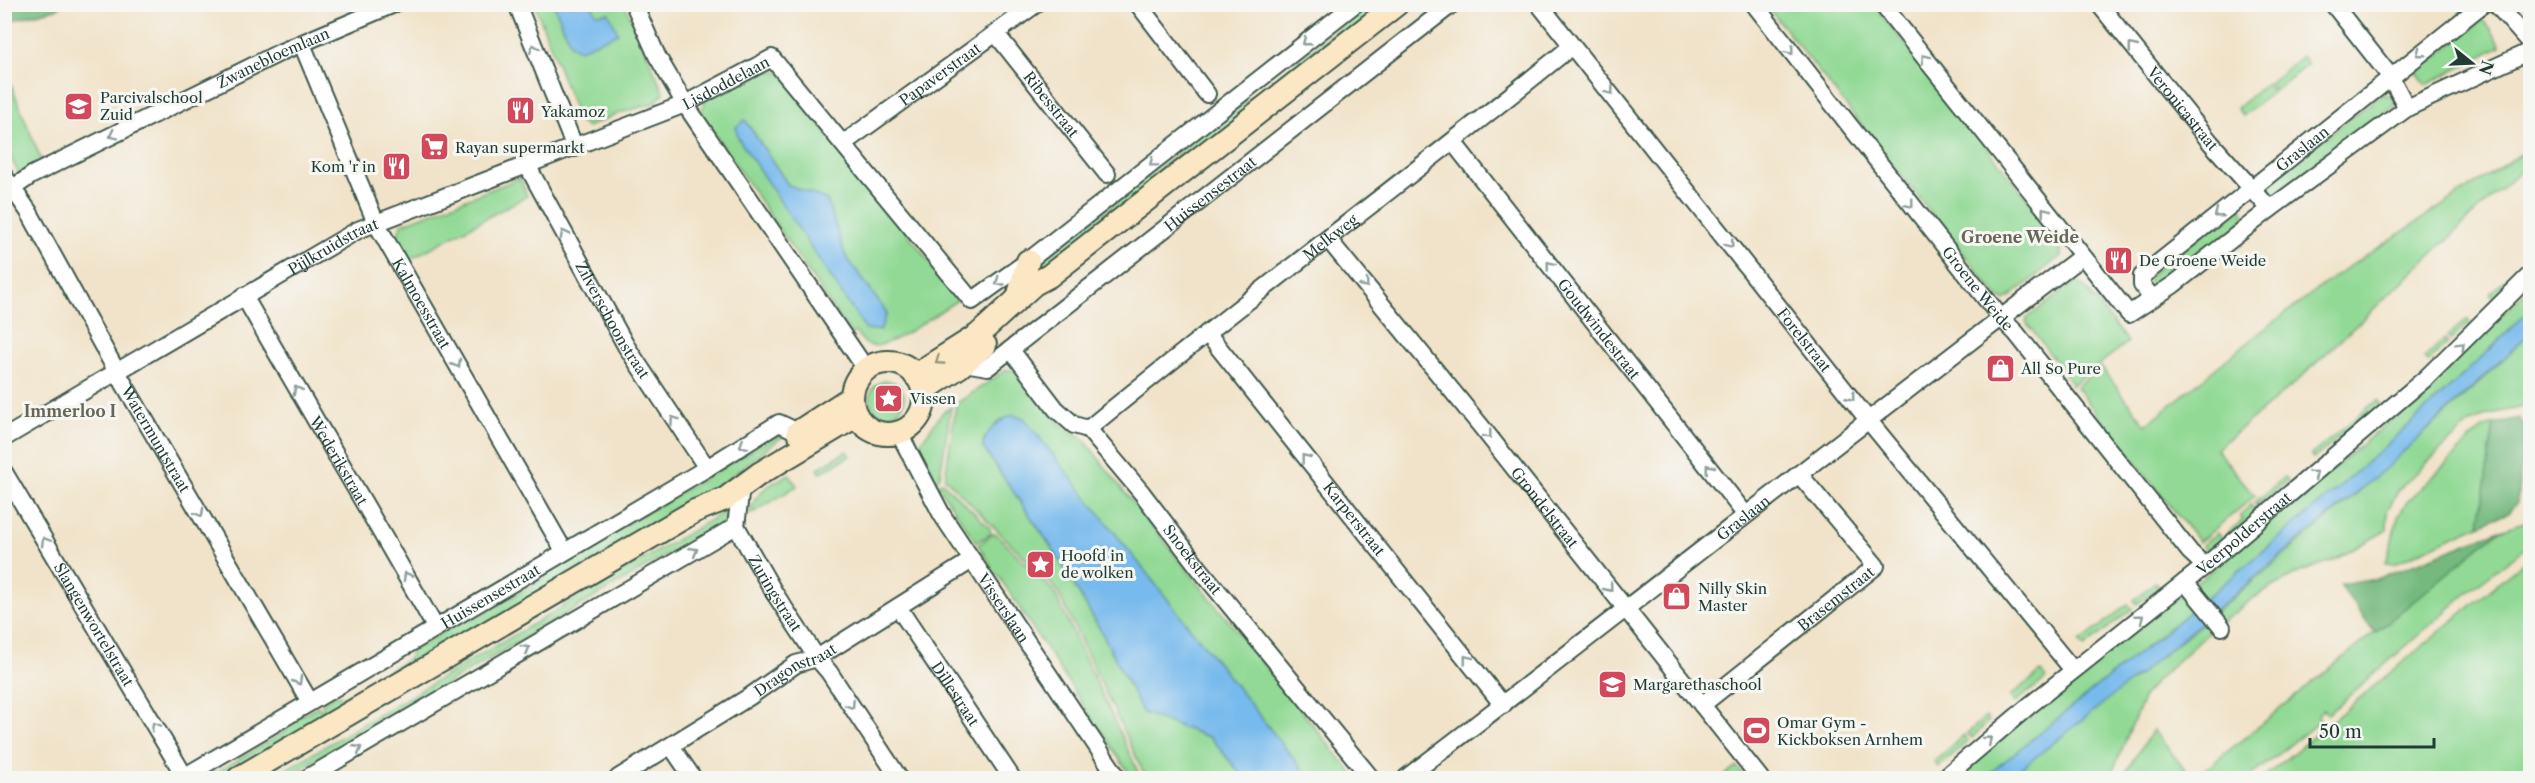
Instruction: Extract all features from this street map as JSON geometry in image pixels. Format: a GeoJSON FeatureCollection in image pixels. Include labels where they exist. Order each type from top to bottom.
{"type":"FeatureCollection","features":[{"type":"Feature","properties":{"kind":"street"},"geometry":{"type":"LineString","coordinates":[[517,4],[575,148]]}},
{"type":"Feature","properties":{"kind":"street"},"geometry":{"type":"LineString","coordinates":[[634,4],[657,56],[685,104]]}},
{"type":"Feature","properties":{"kind":"street","name":"Papaverstraat"},"geometry":{"type":"LineString","coordinates":[[844,143],[997,35],[1036,4]]}},
{"type":"Feature","properties":{"kind":"street"},"geometry":{"type":"LineString","coordinates":[[1138,4],[1207,94]]}},
{"type":"Feature","properties":{"kind":"street"},"geometry":{"type":"LineString","coordinates":[[919,383],[978,335],[1034,284],[1049,276],[1397,4]]}},
{"type":"Feature","properties":{"kind":"street","name":"Huissensestraat"},"geometry":{"type":"LineString","coordinates":[[964,363],[988,367],[1452,4]]}},
{"type":"Feature","properties":{"kind":"street","name":"Forelstraat"},"geometry":{"type":"LineString","coordinates":[[1539,4],[1608,88],[1869,421],[2073,670]]}},
{"type":"Feature","properties":{"kind":"street","name":"Groene Weide"},"geometry":{"type":"LineString","coordinates":[[1754,4],[2001,318],[2030,350],[2190,552],[2205,566]]}},
{"type":"Feature","properties":{"kind":"street"},"geometry":{"type":"LineString","coordinates":[[1882,4],[2081,257]]}},
{"type":"Feature","properties":{"kind":"street","name":"Veronicastraat"},"geometry":{"type":"LineString","coordinates":[[2099,4],[2250,189],[2270,208]]}},
{"type":"Feature","properties":{"kind":"street"},"geometry":{"type":"LineString","coordinates":[[2333,4],[2390,76],[2407,108]]}},
{"type":"Feature","properties":{"kind":"street","name":"Graslaan"},"geometry":{"type":"LineString","coordinates":[[2152,298],[2142,285],[2142,276],[2482,4]]}},
{"type":"Feature","properties":{"kind":"street"},"geometry":{"type":"LineString","coordinates":[[2496,4],[2530,43]]}},
{"type":"Feature","properties":{"kind":"street"},"geometry":{"type":"LineString","coordinates":[[1018,298],[1028,261],[1353,5]]}},
{"type":"Feature","properties":{"kind":"street","name":"Zwanebloemlaan"},"geometry":{"type":"LineString","coordinates":[[7,187],[281,52],[385,6]]}},
{"type":"Feature","properties":{"kind":"street","name":"Ribesstraat"},"geometry":{"type":"LineString","coordinates":[[997,35],[1107,174]]}},
{"type":"Feature","properties":{"kind":"street","name":"Kalmoesstraat"},"geometry":{"type":"LineString","coordinates":[[302,44],[376,223],[564,551]]}},
{"type":"Feature","properties":{"kind":"street","name":"Melkweg"},"geometry":{"type":"LineString","coordinates":[[1088,429],[1572,46]]}},
{"type":"Feature","properties":{"kind":"street","name":"Graslaan"},"geometry":{"type":"LineString","coordinates":[[1406,778],[1503,705],[1745,514],[2081,257],[2129,314],[2173,285],[2270,208],[2407,108],[2530,51]]}},
{"type":"Feature","properties":{"kind":"street","name":"Lisdoddelaan"},"geometry":{"type":"LineString","coordinates":[[866,369],[685,104],[772,58],[972,301],[1028,261]]}},
{"type":"Feature","properties":{"kind":"street","name":"Pijlkruidstraat"},"geometry":{"type":"LineString","coordinates":[[4,438],[358,230],[685,104]]}},
{"type":"Feature","properties":{"kind":"street","name":"Goudwindestraat"},"geometry":{"type":"LineString","coordinates":[[1453,142],[1745,514]]}},
{"type":"Feature","properties":{"kind":"street","name":"Zilverschoonstraat"},"geometry":{"type":"LineString","coordinates":[[527,165],[626,346],[707,468]]}},
{"type":"Feature","properties":{"kind":"street","name":"Watermuntstraat"},"geometry":{"type":"LineString","coordinates":[[7,187],[29,212],[117,372],[310,702]]}},
{"type":"Feature","properties":{"kind":"street","name":"Grondelstraat"},"geometry":{"type":"LineString","coordinates":[[1328,239],[1480,425],[1760,778]]}},
{"type":"Feature","properties":{"kind":"street","name":"Veerpolderstraat"},"geometry":{"type":"LineString","coordinates":[[1944,778],[2073,670],[2188,586],[2205,566],[2427,378],[2530,275]]}},
{"type":"Feature","properties":{"kind":"street"},"geometry":{"type":"LineString","coordinates":[[919,383],[964,363],[1038,293],[1049,276]]}},
{"type":"Feature","properties":{"kind":"street","name":"Wederikstraat"},"geometry":{"type":"LineString","coordinates":[[244,296],[321,434],[393,552],[435,627]]}},
{"type":"Feature","properties":{"kind":"street","name":"Karperstraat"},"geometry":{"type":"LineString","coordinates":[[1207,333],[1503,705]]}},
{"type":"Feature","properties":{"kind":"street","name":"Snoekstraat"},"geometry":{"type":"LineString","coordinates":[[1011,350],[1056,409],[1074,425],[1088,429],[1142,493],[1199,568],[1371,778]]}},
{"type":"Feature","properties":{"kind":"street"},"geometry":{"type":"LineString","coordinates":[[883,362],[902,365],[919,383],[921,411],[916,421],[899,433],[886,435],[874,432],[864,425],[854,407],[859,377],[866,369],[883,362]]}},
{"type":"Feature","properties":{"kind":"street","name":"Huissensestraat"},"geometry":{"type":"LineString","coordinates":[[239,778],[695,511],[798,432],[854,407]]}},
{"type":"Feature","properties":{"kind":"street","name":"Huissensestraat"},"geometry":{"type":"LineString","coordinates":[[695,511],[725,499],[854,407]]}},
{"type":"Feature","properties":{"kind":"street","name":"Huissensestraat"},"geometry":{"type":"LineString","coordinates":[[184,778],[779,423],[798,432]]}},
{"type":"Feature","properties":{"kind":"street","name":"Visserslaan"},"geometry":{"type":"LineString","coordinates":[[899,433],[932,498],[1118,778]]}},
{"type":"Feature","properties":{"kind":"street","name":"Slangenwortelstraat"},"geometry":{"type":"LineString","coordinates":[[4,472],[184,778]]}},
{"type":"Feature","properties":{"kind":"street","name":"Brasemstraat"},"geometry":{"type":"LineString","coordinates":[[1702,705],[1876,566],[1799,474]]}},
{"type":"Feature","properties":{"kind":"street"},"geometry":{"type":"LineString","coordinates":[[307,778],[736,526],[741,487]]}},
{"type":"Feature","properties":{"kind":"street","name":"Zuringstraat"},"geometry":{"type":"LineString","coordinates":[[736,526],[765,578],[817,658],[900,778]]}},
{"type":"Feature","properties":{"kind":"street","name":"Dragonstraat"},"geometry":{"type":"LineString","coordinates":[[618,778],[796,664],[817,658],[972,560]]}},
{"type":"Feature","properties":{"kind":"street"},"geometry":{"type":"LineString","coordinates":[[2188,586],[2219,624]]}},
{"type":"Feature","properties":{"kind":"street","name":"Dillestraat"},"geometry":{"type":"LineString","coordinates":[[898,607],[1012,778]]}},
{"type":"Feature","properties":{"kind":"street"},"geometry":{"type":"LineString","coordinates":[[670,746],[693,778]]}},
{"type":"Feature","properties":{"kind":"green space"},"geometry":{"type":"Polygon","coordinates":[[[5,4],[62,5],[56,9],[5,22],[5,4]]]}},
{"type":"Feature","properties":{"kind":"green space"},"geometry":{"type":"Polygon","coordinates":[[[535,5],[554,5],[571,45],[595,14],[592,5],[625,5],[664,93],[654,103],[617,114],[587,127],[579,122],[535,5]]]}},
{"type":"Feature","properties":{"kind":"green space"},"geometry":{"type":"Polygon","coordinates":[[[1368,5],[1386,5],[1030,281],[1031,268],[1368,5]]]}},
{"type":"Feature","properties":{"kind":"green space"},"geometry":{"type":"Polygon","coordinates":[[[1766,5],[1874,5],[2061,241],[2061,256],[2011,296],[2005,300],[1999,298],[1766,5]]]}},
{"type":"Feature","properties":{"kind":"green space"},"geometry":{"type":"Polygon","coordinates":[[[2482,20],[2491,29],[2501,46],[2426,85],[2417,72],[2482,20]]]}},
{"type":"Feature","properties":{"kind":"green space"},"geometry":{"type":"Polygon","coordinates":[[[4,51],[10,82],[43,165],[21,178],[5,146],[4,51]]]}},
{"type":"Feature","properties":{"kind":"green space"},"geometry":{"type":"Polygon","coordinates":[[[2302,56],[2308,64],[2276,90],[2269,83],[2302,56]]]}},
{"type":"Feature","properties":{"kind":"green space"},"geometry":{"type":"Polygon","coordinates":[[[772,71],[782,73],[959,299],[914,329],[887,343],[876,346],[868,345],[855,332],[851,335],[701,114],[706,98],[759,73],[772,71]],[[745,120],[738,138],[866,329],[880,330],[887,313],[845,255],[827,200],[788,185],[745,120]]]}},
{"type":"Feature","properties":{"kind":"green space"},"geometry":{"type":"Polygon","coordinates":[[[2266,83],[2273,92],[2243,116],[2237,108],[2266,83]]]}},
{"type":"Feature","properties":{"kind":"green space"},"geometry":{"type":"Polygon","coordinates":[[[2382,94],[2393,96],[2395,103],[2392,108],[2278,194],[2266,193],[2262,186],[2382,94]]]}},
{"type":"Feature","properties":{"kind":"green space"},"geometry":{"type":"Polygon","coordinates":[[[2530,148],[2530,159],[2515,176],[2297,381],[2216,449],[2255,496],[2199,542],[2076,387],[2101,367],[2146,425],[2254,337],[2335,276],[2530,148]]]}},
{"type":"Feature","properties":{"kind":"green space"},"geometry":{"type":"Polygon","coordinates":[[[520,178],[527,196],[407,261],[397,239],[402,224],[520,178]]]}},
{"type":"Feature","properties":{"kind":"green space"},"geometry":{"type":"Polygon","coordinates":[[[2237,207],[2242,208],[2245,217],[2241,223],[2154,291],[2147,277],[2237,207]]]}},
{"type":"Feature","properties":{"kind":"green space"},"geometry":{"type":"Polygon","coordinates":[[[2509,276],[2513,281],[2494,298],[2490,294],[2509,276]]]}},
{"type":"Feature","properties":{"kind":"green space"},"geometry":{"type":"Polygon","coordinates":[[[2076,282],[2083,285],[2128,342],[2071,386],[2071,382],[2026,322],[2028,317],[2076,282]]]}},
{"type":"Feature","properties":{"kind":"green space"},"geometry":{"type":"Polygon","coordinates":[[[2530,287],[2530,310],[2400,434],[2332,493],[1984,778],[1951,778],[2264,528],[2430,386],[2530,287]]]}},
{"type":"Feature","properties":{"kind":"green space"},"geometry":{"type":"Polygon","coordinates":[[[2467,319],[2470,323],[2451,340],[2448,336],[2467,319]]]}},
{"type":"Feature","properties":{"kind":"green space"},"geometry":{"type":"Polygon","coordinates":[[[2530,333],[2530,397],[2527,406],[2486,415],[2468,425],[2400,488],[2387,511],[2387,530],[2336,559],[2298,573],[2255,597],[2203,637],[2156,681],[2144,696],[2110,778],[2009,778],[2341,507],[2468,393],[2530,333]]]}},
{"type":"Feature","properties":{"kind":"green space"},"geometry":{"type":"Polygon","coordinates":[[[2445,339],[2448,343],[2428,362],[2424,358],[2445,339]]]}},
{"type":"Feature","properties":{"kind":"green space"},"geometry":{"type":"Polygon","coordinates":[[[1017,369],[1054,418],[1082,437],[1356,778],[1309,778],[1002,419],[984,439],[983,447],[1054,551],[1100,629],[1143,713],[1211,738],[1244,778],[1146,778],[1057,590],[945,478],[956,404],[1006,370],[1017,369]]]}},
{"type":"Feature","properties":{"kind":"green space"},"geometry":{"type":"Polygon","coordinates":[[[887,381],[899,386],[904,398],[899,410],[887,415],[875,410],[870,398],[875,386],[887,381]]]}},
{"type":"Feature","properties":{"kind":"green space"},"geometry":{"type":"Polygon","coordinates":[[[2377,400],[2380,404],[2313,459],[2311,455],[2377,400]]]}},
{"type":"Feature","properties":{"kind":"green space"},"geometry":{"type":"Polygon","coordinates":[[[951,407],[940,476],[936,481],[920,443],[943,412],[951,407]]]}},
{"type":"Feature","properties":{"kind":"green space"},"geometry":{"type":"Polygon","coordinates":[[[2519,418],[2525,430],[2517,503],[2508,513],[2479,525],[2494,424],[2519,418]]]}},
{"type":"Feature","properties":{"kind":"green space"},"geometry":{"type":"Polygon","coordinates":[[[2494,424],[2479,525],[2393,564],[2386,563],[2398,517],[2407,502],[2483,428],[2494,424]]]}},
{"type":"Feature","properties":{"kind":"green space"},"geometry":{"type":"Polygon","coordinates":[[[783,432],[786,434],[712,491],[226,778],[195,778],[209,770],[218,772],[286,731],[288,723],[318,706],[320,710],[324,708],[322,703],[335,695],[344,697],[410,658],[411,651],[467,618],[474,619],[544,578],[546,571],[783,432]]]}},
{"type":"Feature","properties":{"kind":"green space"},"geometry":{"type":"Polygon","coordinates":[[[847,451],[850,456],[820,473],[818,468],[847,451]]]}},
{"type":"Feature","properties":{"kind":"green space"},"geometry":{"type":"Polygon","coordinates":[[[789,474],[797,486],[751,514],[752,506],[759,494],[789,474]]]}},
{"type":"Feature","properties":{"kind":"green space"},"geometry":{"type":"Polygon","coordinates":[[[2285,477],[2288,481],[2257,506],[2254,503],[2285,477]]]}},
{"type":"Feature","properties":{"kind":"green space"},"geometry":{"type":"Polygon","coordinates":[[[942,482],[990,528],[991,534],[976,542],[940,489],[938,484],[942,482]]]}},
{"type":"Feature","properties":{"kind":"green space"},"geometry":{"type":"Polygon","coordinates":[[[2251,505],[2258,514],[2229,538],[2226,534],[2243,520],[2240,515],[2251,505]]]}},
{"type":"Feature","properties":{"kind":"green space"},"geometry":{"type":"Polygon","coordinates":[[[734,506],[733,519],[724,526],[718,525],[285,778],[271,778],[734,506]]]}},
{"type":"Feature","properties":{"kind":"green space"},"geometry":{"type":"Polygon","coordinates":[[[2530,520],[2530,544],[2469,591],[2328,714],[2323,710],[2318,714],[2320,721],[2248,778],[2195,778],[2500,530],[2530,520]]]}},
{"type":"Feature","properties":{"kind":"green space"},"geometry":{"type":"Polygon","coordinates":[[[2500,530],[2375,633],[2340,585],[2376,579],[2500,530]]]}},
{"type":"Feature","properties":{"kind":"green space"},"geometry":{"type":"Polygon","coordinates":[[[2217,533],[2224,541],[2213,551],[2207,552],[2202,545],[2217,533]]]}},
{"type":"Feature","properties":{"kind":"green space"},"geometry":{"type":"Polygon","coordinates":[[[996,534],[1054,592],[1141,778],[1132,778],[1100,729],[1092,727],[1093,720],[998,575],[990,572],[991,565],[978,545],[996,534]]]}},
{"type":"Feature","properties":{"kind":"green space"},"geometry":{"type":"Polygon","coordinates":[[[2530,557],[2530,778],[2263,778],[2530,557]]]}},
{"type":"Feature","properties":{"kind":"green space"},"geometry":{"type":"Polygon","coordinates":[[[2155,582],[2159,587],[2137,604],[2134,600],[2155,582]]]}},
{"type":"Feature","properties":{"kind":"green space"},"geometry":{"type":"Polygon","coordinates":[[[2128,604],[2132,609],[2084,647],[2080,642],[2128,604]]]}},
{"type":"Feature","properties":{"kind":"green space"},"geometry":{"type":"Polygon","coordinates":[[[2041,672],[2046,679],[2015,702],[2010,696],[2041,672]]]}},
{"type":"Feature","properties":{"kind":"green space"},"geometry":{"type":"Polygon","coordinates":[[[1986,717],[1989,721],[1972,738],[1967,733],[1986,717]]]}},
{"type":"Feature","properties":{"kind":"green space"},"geometry":{"type":"Polygon","coordinates":[[[2153,730],[2192,778],[2121,778],[2153,730]]]}},
{"type":"Feature","properties":{"kind":"green space"},"geometry":{"type":"Polygon","coordinates":[[[1964,735],[1968,741],[1939,767],[1934,762],[1964,735]]]}},
{"type":"Feature","properties":{"kind":"green space"},"geometry":{"type":"Polygon","coordinates":[[[1737,767],[1746,778],[1720,778],[1737,767]]]}},
{"type":"Feature","properties":{"kind":"water"},"geometry":{"type":"Polygon","coordinates":[[[554,5],[592,5],[596,14],[609,13],[618,33],[579,50],[571,45],[554,5]]]}},
{"type":"Feature","properties":{"kind":"water"},"geometry":{"type":"Polygon","coordinates":[[[745,120],[788,185],[827,200],[845,255],[887,313],[880,330],[866,330],[738,138],[736,127],[745,120]]]}},
{"type":"Feature","properties":{"kind":"water"},"geometry":{"type":"Polygon","coordinates":[[[2530,310],[2530,333],[2391,464],[2124,687],[2009,778],[1984,778],[2332,493],[2466,373],[2530,310]]]}},
{"type":"Feature","properties":{"kind":"water"},"geometry":{"type":"Polygon","coordinates":[[[1013,415],[1024,418],[1309,778],[1244,778],[1211,738],[1143,713],[1100,629],[1054,551],[983,447],[984,441],[994,427],[1013,415]]]}},
{"type":"Feature","properties":{"kind":"place","name":"Parcivalschool Zuid"},"geometry":{"type":"Point","coordinates":[79,106]}},
{"type":"Feature","properties":{"kind":"place","name":"Yakamoz"},"geometry":{"type":"Point","coordinates":[520,111]}},
{"type":"Feature","properties":{"kind":"place","name":"Rayan supermarkt"},"geometry":{"type":"Point","coordinates":[434,147]}},
{"type":"Feature","properties":{"kind":"place","name":"Kom 'r in"},"geometry":{"type":"Point","coordinates":[397,166]}},
{"type":"Feature","properties":{"kind":"place","name":"De Groene Weide"},"geometry":{"type":"Point","coordinates":[2118,260]}},
{"type":"Feature","properties":{"kind":"place","name":"All So Pure"},"geometry":{"type":"Point","coordinates":[2000,368]}},
{"type":"Feature","properties":{"kind":"place","name":"Vissen"},"geometry":{"type":"Point","coordinates":[889,398]}},
{"type":"Feature","properties":{"kind":"place","name":"Hoofd in de wolken"},"geometry":{"type":"Point","coordinates":[1040,564]}},
{"type":"Feature","properties":{"kind":"place","name":"Nilly Skin Master"},"geometry":{"type":"Point","coordinates":[1677,597]}},
{"type":"Feature","properties":{"kind":"place","name":"Margarethaschool"},"geometry":{"type":"Point","coordinates":[1612,684]}},
{"type":"Feature","properties":{"kind":"place","name":"Omar Gym - Kickboksen Arnhem"},"geometry":{"type":"Point","coordinates":[1756,731]}},
{"type":"Feature","properties":{"kind":"district","name":"Groene Weide"},"geometry":{"type":"Point","coordinates":[2020,237]}},
{"type":"Feature","properties":{"kind":"district","name":"Immerloo I"},"geometry":{"type":"Point","coordinates":[70,411]}}]}
